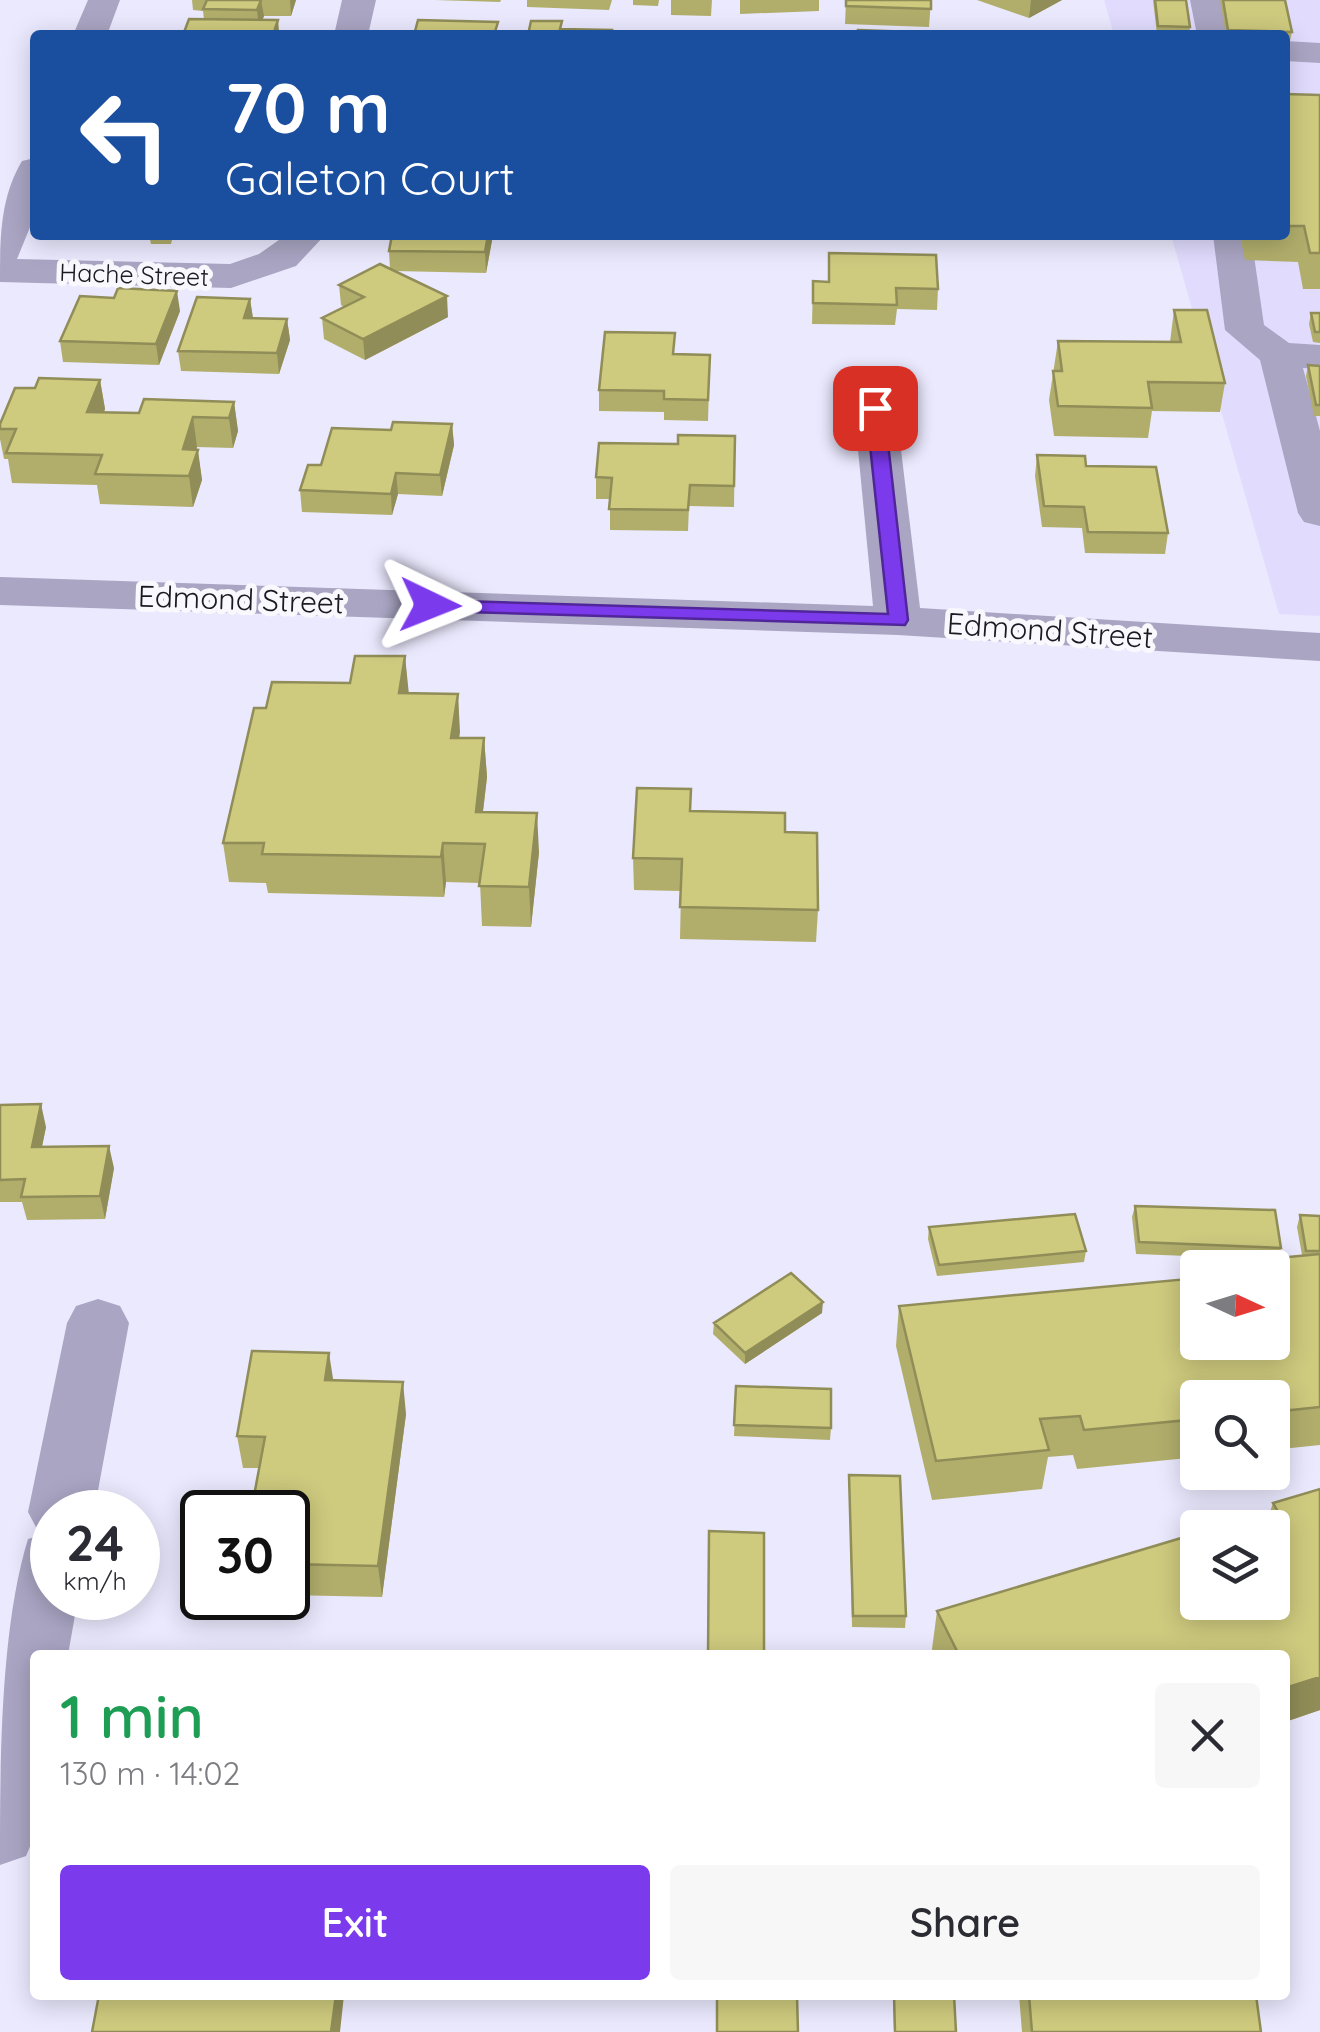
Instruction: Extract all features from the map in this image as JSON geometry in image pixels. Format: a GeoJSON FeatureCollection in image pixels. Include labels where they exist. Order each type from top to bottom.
{"type":"FeatureCollection","features":[{"type":"Feature","properties":{"kind":"street"},"geometry":{"type":"LineString","coordinates":[[92,30],[104,0]]}},
{"type":"Feature","properties":{"kind":"street"},"geometry":{"type":"LineString","coordinates":[[352,30],[359,0]]}},
{"type":"Feature","properties":{"kind":"street"},"geometry":{"type":"LineString","coordinates":[[1206,0],[1213,30]]}},
{"type":"Feature","properties":{"kind":"street"},"geometry":{"type":"LineString","coordinates":[[1290,52],[1320,53]]}},
{"type":"Feature","properties":{"kind":"street"},"geometry":{"type":"LineString","coordinates":[[0,255],[30,182]]}},
{"type":"Feature","properties":{"kind":"street","name":"Hache Street"},"geometry":{"type":"LineString","coordinates":[[0,270],[231,276],[268,267],[293,253],[302,240]]}},
{"type":"Feature","properties":{"kind":"street"},"geometry":{"type":"LineString","coordinates":[[1233,240],[1246,330],[1299,356],[1320,514]]}},
{"type":"Feature","properties":{"kind":"street"},"geometry":{"type":"LineString","coordinates":[[875,408],[898,620]]}},
{"type":"Feature","properties":{"kind":"street","name":"Edmond Street"},"geometry":{"type":"LineString","coordinates":[[0,591],[898,620],[1320,648]]}},
{"type":"Feature","properties":{"kind":"street"},"geometry":{"type":"LineString","coordinates":[[66,1490],[98,1323]]}},
{"type":"Feature","properties":{"kind":"street"},"geometry":{"type":"LineString","coordinates":[[31,1650],[38,1620]]}},
{"type":"Feature","properties":{"kind":"street"},"geometry":{"type":"LineString","coordinates":[[0,1832],[7,1758],[30,1656]]}},
{"type":"Feature","properties":{"kind":"shaded area"},"geometry":{"type":"Polygon","coordinates":[[[1104,0],[1320,0],[1320,616],[1279,614],[1172,240],[1290,240],[1290,30],[1113,30],[1104,0]]]}},
{"type":"Feature","properties":{"kind":"building"},"geometry":{"type":"Polygon","coordinates":[[[207,0],[261,0],[257,10],[203,9],[207,0]]]}},
{"type":"Feature","properties":{"kind":"building"},"geometry":{"type":"Polygon","coordinates":[[[846,0],[931,0],[931,9],[846,6],[846,0]]]}},
{"type":"Feature","properties":{"kind":"building"},"geometry":{"type":"Polygon","coordinates":[[[1155,0],[1186,0],[1190,27],[1158,26],[1155,0]]]}},
{"type":"Feature","properties":{"kind":"building"},"geometry":{"type":"Polygon","coordinates":[[[1223,0],[1285,0],[1292,32],[1228,30],[1223,0]]]}},
{"type":"Feature","properties":{"kind":"building"},"geometry":{"type":"Polygon","coordinates":[[[189,19],[278,20],[275,30],[185,30],[189,19]]]}},
{"type":"Feature","properties":{"kind":"building"},"geometry":{"type":"Polygon","coordinates":[[[418,20],[498,22],[496,30],[415,30],[418,20]]]}},
{"type":"Feature","properties":{"kind":"building"},"geometry":{"type":"Polygon","coordinates":[[[531,21],[562,21],[560,29],[612,30],[529,30],[531,21]]]}},
{"type":"Feature","properties":{"kind":"building"},"geometry":{"type":"Polygon","coordinates":[[[1290,94],[1320,95],[1320,253],[1310,253],[1304,226],[1290,226],[1290,94]]]}},
{"type":"Feature","properties":{"kind":"building"},"geometry":{"type":"Polygon","coordinates":[[[391,240],[487,240],[485,252],[389,251],[391,240]]]}},
{"type":"Feature","properties":{"kind":"building"},"geometry":{"type":"Polygon","coordinates":[[[829,253],[936,255],[938,289],[896,288],[897,305],[813,303],[813,281],[829,282],[829,253]]]}},
{"type":"Feature","properties":{"kind":"building"},"geometry":{"type":"Polygon","coordinates":[[[380,264],[447,296],[363,339],[322,318],[364,297],[339,285],[380,264]]]}},
{"type":"Feature","properties":{"kind":"building"},"geometry":{"type":"Polygon","coordinates":[[[118,288],[177,291],[156,344],[60,341],[80,296],[114,298],[118,288]]]}},
{"type":"Feature","properties":{"kind":"building"},"geometry":{"type":"Polygon","coordinates":[[[197,297],[250,299],[244,318],[287,319],[277,353],[178,351],[197,297]]]}},
{"type":"Feature","properties":{"kind":"building"},"geometry":{"type":"Polygon","coordinates":[[[1174,310],[1207,310],[1225,383],[1148,382],[1152,408],[1058,406],[1053,371],[1062,371],[1058,341],[1181,342],[1174,310]]]}},
{"type":"Feature","properties":{"kind":"building"},"geometry":{"type":"Polygon","coordinates":[[[1311,313],[1320,313],[1320,332],[1315,332],[1311,313]]]}},
{"type":"Feature","properties":{"kind":"building"},"geometry":{"type":"Polygon","coordinates":[[[605,332],[675,333],[673,354],[710,355],[708,400],[664,399],[664,391],[599,390],[605,332]]]}},
{"type":"Feature","properties":{"kind":"building"},"geometry":{"type":"Polygon","coordinates":[[[1308,365],[1320,366],[1320,405],[1316,405],[1308,365]]]}},
{"type":"Feature","properties":{"kind":"building"},"geometry":{"type":"Polygon","coordinates":[[[39,378],[100,380],[87,412],[139,413],[144,399],[234,402],[229,418],[193,417],[183,449],[198,450],[189,476],[95,474],[102,455],[6,453],[16,429],[0,429],[0,424],[15,388],[35,388],[39,378]]]}},
{"type":"Feature","properties":{"kind":"building"},"geometry":{"type":"Polygon","coordinates":[[[393,422],[452,424],[440,475],[396,473],[391,494],[300,490],[308,465],[321,465],[332,428],[391,430],[393,422]]]}},
{"type":"Feature","properties":{"kind":"building"},"geometry":{"type":"Polygon","coordinates":[[[678,435],[735,436],[734,486],[690,485],[688,510],[609,509],[612,478],[596,477],[599,443],[678,444],[678,435]]]}},
{"type":"Feature","properties":{"kind":"building"},"geometry":{"type":"Polygon","coordinates":[[[1037,455],[1085,456],[1086,466],[1156,467],[1168,533],[1088,532],[1084,507],[1044,506],[1037,455]]]}},
{"type":"Feature","properties":{"kind":"building"},"geometry":{"type":"Polygon","coordinates":[[[355,656],[405,656],[399,693],[458,694],[451,738],[484,738],[476,812],[537,813],[529,887],[479,886],[485,844],[443,843],[441,857],[262,854],[264,843],[223,843],[254,708],[266,708],[272,682],[350,683],[355,656]]]}},
{"type":"Feature","properties":{"kind":"building"},"geometry":{"type":"Polygon","coordinates":[[[637,788],[691,789],[690,811],[785,813],[785,832],[817,833],[818,910],[680,907],[682,859],[633,858],[637,788]]]}},
{"type":"Feature","properties":{"kind":"building"},"geometry":{"type":"Polygon","coordinates":[[[41,1104],[32,1147],[109,1146],[100,1196],[21,1197],[25,1179],[0,1180],[0,1105],[41,1104]]]}},
{"type":"Feature","properties":{"kind":"building"},"geometry":{"type":"Polygon","coordinates":[[[1135,1206],[1275,1210],[1281,1248],[1139,1242],[1135,1206]]]}},
{"type":"Feature","properties":{"kind":"building"},"geometry":{"type":"Polygon","coordinates":[[[1075,1214],[1086,1251],[939,1265],[929,1227],[1075,1214]]]}},
{"type":"Feature","properties":{"kind":"building"},"geometry":{"type":"Polygon","coordinates":[[[1300,1215],[1320,1216],[1320,1251],[1306,1251],[1300,1215]]]}},
{"type":"Feature","properties":{"kind":"building"},"geometry":{"type":"Polygon","coordinates":[[[1320,1254],[1320,1407],[1290,1410],[1290,1380],[1180,1380],[1180,1421],[1084,1430],[1080,1416],[1040,1419],[1049,1450],[936,1461],[899,1306],[1180,1280],[1180,1360],[1290,1360],[1290,1257],[1320,1254]]]}},
{"type":"Feature","properties":{"kind":"building"},"geometry":{"type":"Polygon","coordinates":[[[791,1273],[823,1302],[745,1353],[714,1323],[791,1273]]]}},
{"type":"Feature","properties":{"kind":"building"},"geometry":{"type":"Polygon","coordinates":[[[252,1351],[329,1353],[325,1380],[403,1382],[378,1566],[310,1564],[310,1490],[255,1490],[265,1437],[237,1436],[252,1351]]]}},
{"type":"Feature","properties":{"kind":"building"},"geometry":{"type":"Polygon","coordinates":[[[736,1386],[831,1389],[831,1428],[734,1425],[736,1386]]]}},
{"type":"Feature","properties":{"kind":"building"},"geometry":{"type":"Polygon","coordinates":[[[849,1475],[900,1476],[906,1616],[853,1616],[849,1475]]]}},
{"type":"Feature","properties":{"kind":"building"},"geometry":{"type":"Polygon","coordinates":[[[1320,1489],[1320,1677],[1290,1686],[1290,1650],[956,1650],[937,1611],[1180,1538],[1180,1620],[1290,1620],[1290,1510],[1277,1510],[1273,1503],[1320,1489]]]}},
{"type":"Feature","properties":{"kind":"building"},"geometry":{"type":"Polygon","coordinates":[[[709,1531],[764,1533],[764,1650],[708,1650],[709,1531]]]}},
{"type":"Feature","properties":{"kind":"building"},"geometry":{"type":"Polygon","coordinates":[[[98,2000],[335,2000],[331,2032],[92,2032],[98,2000]]]}},
{"type":"Feature","properties":{"kind":"building"},"geometry":{"type":"Polygon","coordinates":[[[717,2000],[797,2000],[798,2032],[717,2032],[717,2000]]]}},
{"type":"Feature","properties":{"kind":"building"},"geometry":{"type":"Polygon","coordinates":[[[894,2000],[954,2000],[956,2032],[895,2032],[894,2000]]]}},
{"type":"Feature","properties":{"kind":"building"},"geometry":{"type":"Polygon","coordinates":[[[1029,2000],[1257,2000],[1261,2032],[1032,2032],[1029,2000]]]}},
{"type":"Feature","properties":{"kind":"route"},"geometry":{"type":"LineString","coordinates":[[430,605],[898,620],[875,408]]}}]}
